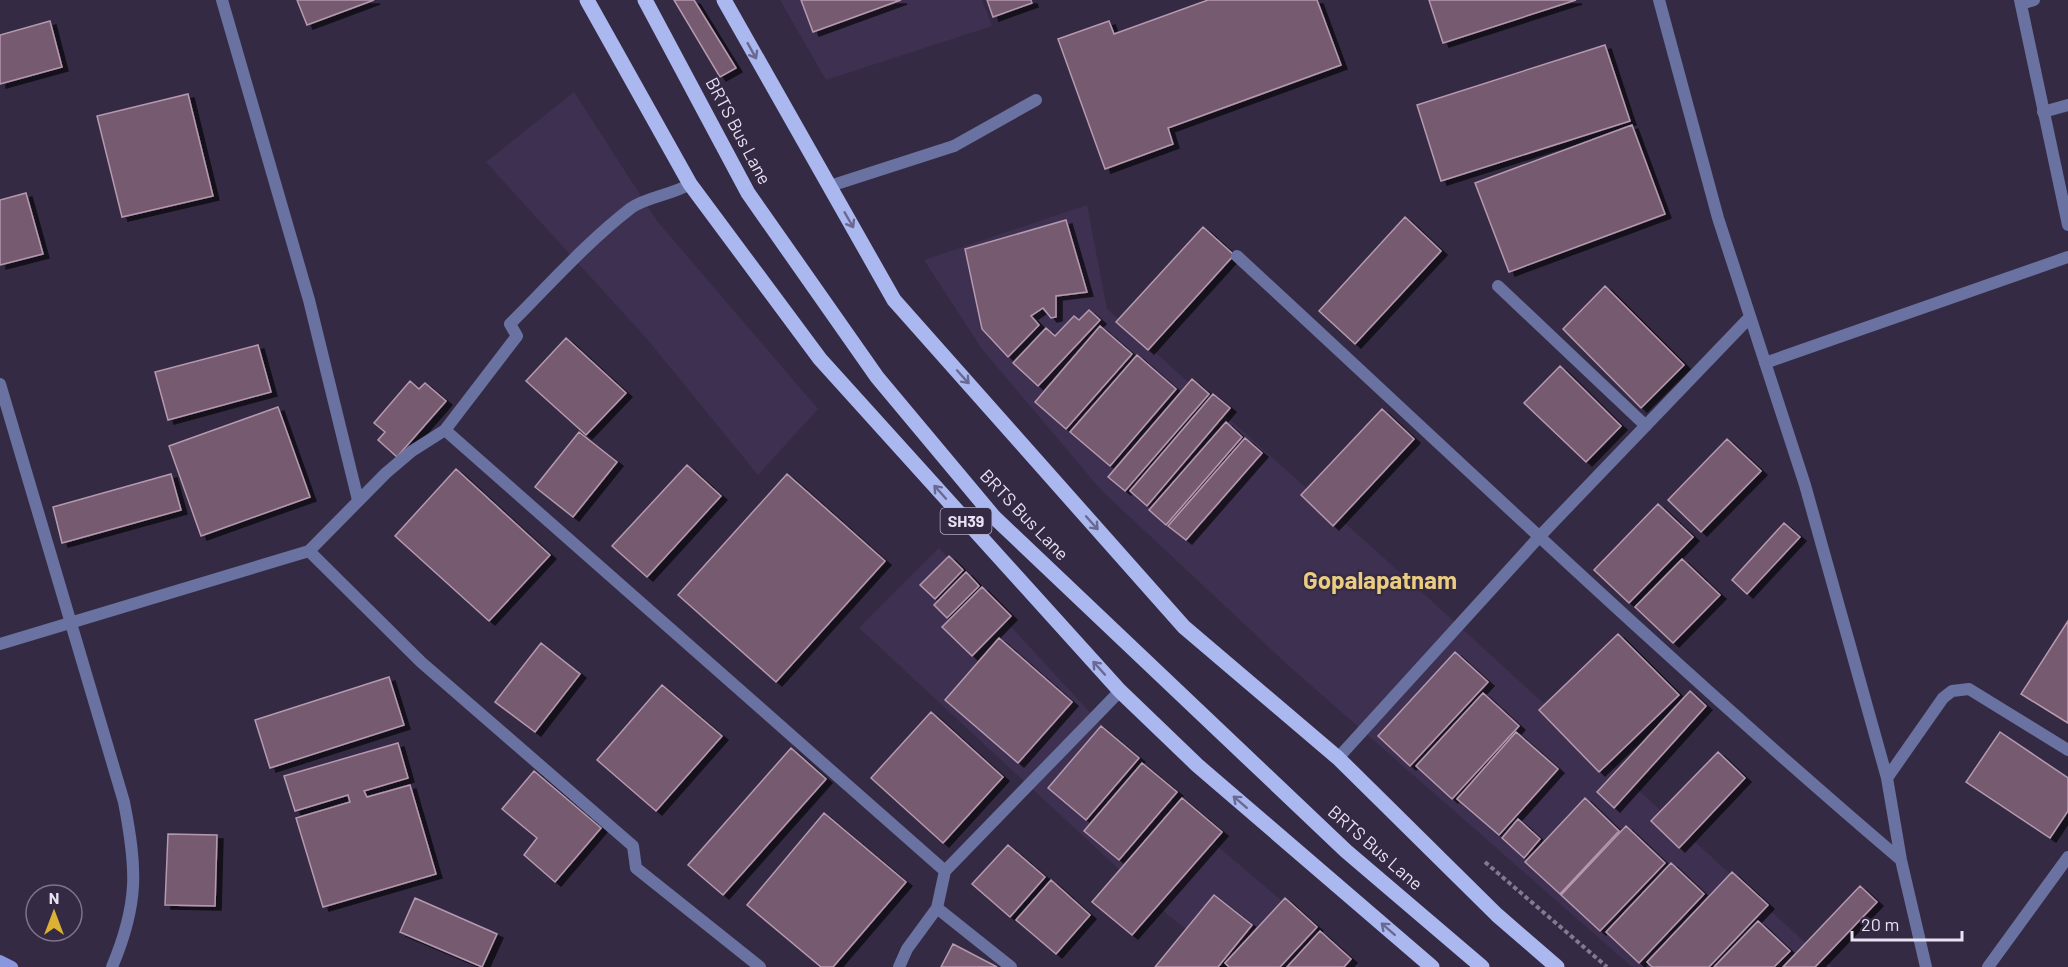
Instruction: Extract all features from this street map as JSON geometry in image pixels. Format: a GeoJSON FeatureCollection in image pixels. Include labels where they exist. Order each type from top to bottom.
{"type":"FeatureCollection","features":[{"type":"Feature","properties":{"kind":"main road","name":"SH39"},"geometry":{"type":"LineString","coordinates":[[587,0],[690,184],[820,359],[1120,691],[1197,765],[1432,967]]}},
{"type":"Feature","properties":{"kind":"main road","name":"BRTS Bus Lane"},"geometry":{"type":"LineString","coordinates":[[645,0],[748,193],[877,377],[994,517],[1346,851],[1482,967]]}},
{"type":"Feature","properties":{"kind":"main road"},"geometry":{"type":"LineString","coordinates":[[724,0],[894,300],[1184,627],[1338,759],[1497,915],[1557,967]]}},
{"type":"Feature","properties":{"kind":"main road"},"geometry":{"type":"LineString","coordinates":[[0,960],[12,967]]}},
{"type":"Feature","properties":{"kind":"street"},"geometry":{"type":"LineString","coordinates":[[222,0],[309,300],[358,500]]}},
{"type":"Feature","properties":{"kind":"street"},"geometry":{"type":"LineString","coordinates":[[1659,0],[1718,218],[1805,484],[1887,778],[1901,860],[1926,967]]}},
{"type":"Feature","properties":{"kind":"street"},"geometry":{"type":"LineString","coordinates":[[2034,0],[2020,2],[2068,225]]}},
{"type":"Feature","properties":{"kind":"street"},"geometry":{"type":"LineString","coordinates":[[830,186],[954,146],[1036,100]]}},
{"type":"Feature","properties":{"kind":"street"},"geometry":{"type":"LineString","coordinates":[[2043,112],[2068,105]]}},
{"type":"Feature","properties":{"kind":"street"},"geometry":{"type":"LineString","coordinates":[[0,644],[309,551],[358,500],[412,451],[445,430],[517,336],[510,324],[633,206],[678,192],[690,184]]}},
{"type":"Feature","properties":{"kind":"street"},"geometry":{"type":"LineString","coordinates":[[1237,256],[1539,537],[1793,768],[1901,860]]}},
{"type":"Feature","properties":{"kind":"street"},"geometry":{"type":"LineString","coordinates":[[1765,363],[2068,257]]}},
{"type":"Feature","properties":{"kind":"street"},"geometry":{"type":"LineString","coordinates":[[1498,286],[1646,426]]}},
{"type":"Feature","properties":{"kind":"street"},"geometry":{"type":"LineString","coordinates":[[1338,759],[1539,537],[1750,317]]}},
{"type":"Feature","properties":{"kind":"street"},"geometry":{"type":"LineString","coordinates":[[0,384],[5,420],[124,802],[132,844],[134,895],[126,934],[112,967]]}},
{"type":"Feature","properties":{"kind":"street"},"geometry":{"type":"LineString","coordinates":[[445,430],[945,871]]}},
{"type":"Feature","properties":{"kind":"street"},"geometry":{"type":"LineString","coordinates":[[309,551],[421,662],[633,846],[636,868],[760,967]]}},
{"type":"Feature","properties":{"kind":"street"},"geometry":{"type":"LineString","coordinates":[[1887,778],[1944,698],[1960,688],[1969,689],[2068,750]]}},
{"type":"Feature","properties":{"kind":"street"},"geometry":{"type":"LineString","coordinates":[[899,967],[907,949],[937,908],[945,871],[1120,691]]}},
{"type":"Feature","properties":{"kind":"street"},"geometry":{"type":"LineString","coordinates":[[1988,967],[2068,856]]}},
{"type":"Feature","properties":{"kind":"street"},"geometry":{"type":"LineString","coordinates":[[937,908],[1011,967]]}},
{"type":"Feature","properties":{"kind":"path"},"geometry":{"type":"LineString","coordinates":[[1482,859],[1607,967]]}},
{"type":"Feature","properties":{"kind":"shaded area"},"geometry":{"type":"Polygon","coordinates":[[[780,0],[982,0],[992,26],[826,80],[780,0]]]}},
{"type":"Feature","properties":{"kind":"shaded area"},"geometry":{"type":"Polygon","coordinates":[[[574,92],[657,221],[818,409],[758,475],[647,339],[486,162],[574,92]]]}},
{"type":"Feature","properties":{"kind":"shaded area"},"geometry":{"type":"Polygon","coordinates":[[[1087,205],[1107,309],[1435,604],[1832,967],[1632,967],[1289,666],[1101,490],[982,349],[924,260],[1087,205]]]}},
{"type":"Feature","properties":{"kind":"shaded area"},"geometry":{"type":"Polygon","coordinates":[[[939,548],[1196,828],[1360,967],[1235,967],[1168,915],[859,628],[939,548]]]}},
{"type":"Feature","properties":{"kind":"building"},"geometry":{"type":"Polygon","coordinates":[[[297,0],[374,0],[307,25],[297,0]]]}},
{"type":"Feature","properties":{"kind":"building"},"geometry":{"type":"Polygon","coordinates":[[[674,0],[694,0],[736,68],[720,77],[674,0]]]}},
{"type":"Feature","properties":{"kind":"building"},"geometry":{"type":"Polygon","coordinates":[[[801,0],[901,0],[813,32],[801,0]]]}},
{"type":"Feature","properties":{"kind":"building"},"geometry":{"type":"Polygon","coordinates":[[[987,0],[1031,0],[1032,3],[993,17],[987,0]]]}},
{"type":"Feature","properties":{"kind":"building"},"geometry":{"type":"Polygon","coordinates":[[[1208,0],[1317,0],[1341,65],[1168,128],[1173,144],[1105,169],[1058,39],[1109,21],[1114,34],[1208,0]]]}},
{"type":"Feature","properties":{"kind":"building"},"geometry":{"type":"Polygon","coordinates":[[[1429,0],[1576,0],[1443,43],[1429,0]]]}},
{"type":"Feature","properties":{"kind":"building"},"geometry":{"type":"Polygon","coordinates":[[[50,21],[62,67],[0,84],[0,35],[50,21]]]}},
{"type":"Feature","properties":{"kind":"building"},"geometry":{"type":"Polygon","coordinates":[[[1605,45],[1630,121],[1441,181],[1417,105],[1605,45]]]}},
{"type":"Feature","properties":{"kind":"building"},"geometry":{"type":"Polygon","coordinates":[[[188,94],[213,196],[122,217],[97,116],[188,94]]]}},
{"type":"Feature","properties":{"kind":"building"},"geometry":{"type":"Polygon","coordinates":[[[1632,125],[1665,214],[1509,272],[1475,183],[1632,125]]]}},
{"type":"Feature","properties":{"kind":"building"},"geometry":{"type":"Polygon","coordinates":[[[26,193],[43,254],[0,265],[0,200],[26,193]]]}},
{"type":"Feature","properties":{"kind":"building"},"geometry":{"type":"Polygon","coordinates":[[[1405,217],[1441,251],[1355,344],[1319,311],[1405,217]]]}},
{"type":"Feature","properties":{"kind":"building"},"geometry":{"type":"Polygon","coordinates":[[[1066,220],[1087,292],[1056,296],[1056,317],[1051,318],[1043,308],[1031,316],[1039,325],[1008,357],[982,329],[965,249],[1066,220]]]}},
{"type":"Feature","properties":{"kind":"building"},"geometry":{"type":"Polygon","coordinates":[[[1203,227],[1234,255],[1148,350],[1116,322],[1203,227]]]}},
{"type":"Feature","properties":{"kind":"building"},"geometry":{"type":"Polygon","coordinates":[[[1605,286],[1684,365],[1641,408],[1563,329],[1605,286]]]}},
{"type":"Feature","properties":{"kind":"building"},"geometry":{"type":"Polygon","coordinates":[[[1089,310],[1100,320],[1038,386],[1013,363],[1046,328],[1055,336],[1074,316],[1079,320],[1089,310]]]}},
{"type":"Feature","properties":{"kind":"building"},"geometry":{"type":"Polygon","coordinates":[[[1100,326],[1132,354],[1066,429],[1035,402],[1100,326]]]}},
{"type":"Feature","properties":{"kind":"building"},"geometry":{"type":"Polygon","coordinates":[[[566,338],[626,393],[586,435],[526,381],[566,338]]]}},
{"type":"Feature","properties":{"kind":"building"},"geometry":{"type":"Polygon","coordinates":[[[258,345],[271,392],[168,420],[155,372],[258,345]]]}},
{"type":"Feature","properties":{"kind":"building"},"geometry":{"type":"Polygon","coordinates":[[[1137,355],[1176,389],[1110,466],[1070,432],[1137,355]]]}},
{"type":"Feature","properties":{"kind":"building"},"geometry":{"type":"Polygon","coordinates":[[[1560,366],[1621,426],[1586,462],[1524,403],[1560,366]]]}},
{"type":"Feature","properties":{"kind":"building"},"geometry":{"type":"Polygon","coordinates":[[[1192,379],[1209,394],[1125,491],[1108,477],[1192,379]]]}},
{"type":"Feature","properties":{"kind":"building"},"geometry":{"type":"Polygon","coordinates":[[[410,381],[419,389],[425,383],[446,401],[397,457],[378,440],[385,432],[374,423],[410,381]]]}},
{"type":"Feature","properties":{"kind":"building"},"geometry":{"type":"Polygon","coordinates":[[[1213,394],[1230,408],[1147,506],[1130,491],[1213,394]]]}},
{"type":"Feature","properties":{"kind":"building"},"geometry":{"type":"Polygon","coordinates":[[[278,407],[310,497],[201,536],[169,446],[278,407]]]}},
{"type":"Feature","properties":{"kind":"building"},"geometry":{"type":"Polygon","coordinates":[[[1382,409],[1414,439],[1333,526],[1301,495],[1382,409]]]}},
{"type":"Feature","properties":{"kind":"building"},"geometry":{"type":"Polygon","coordinates":[[[1226,422],[1242,437],[1166,525],[1149,510],[1226,422]]]}},
{"type":"Feature","properties":{"kind":"building"},"geometry":{"type":"Polygon","coordinates":[[[579,432],[617,462],[573,517],[535,487],[579,432]]]}},
{"type":"Feature","properties":{"kind":"building"},"geometry":{"type":"Polygon","coordinates":[[[1245,438],[1262,453],[1186,540],[1168,526],[1245,438]]]}},
{"type":"Feature","properties":{"kind":"building"},"geometry":{"type":"Polygon","coordinates":[[[1727,439],[1761,471],[1701,532],[1668,500],[1727,439]]]}},
{"type":"Feature","properties":{"kind":"building"},"geometry":{"type":"Polygon","coordinates":[[[687,465],[721,496],[647,577],[612,546],[687,465]]]}},
{"type":"Feature","properties":{"kind":"building"},"geometry":{"type":"Polygon","coordinates":[[[456,469],[550,555],[489,621],[395,536],[456,469]]]}},
{"type":"Feature","properties":{"kind":"building"},"geometry":{"type":"Polygon","coordinates":[[[171,474],[181,510],[62,543],[53,507],[171,474]]]}},
{"type":"Feature","properties":{"kind":"building"},"geometry":{"type":"Polygon","coordinates":[[[787,474],[885,561],[776,682],[678,595],[787,474]]]}},
{"type":"Feature","properties":{"kind":"building"},"geometry":{"type":"Polygon","coordinates":[[[1658,504],[1693,537],[1629,603],[1594,570],[1658,504]]]}},
{"type":"Feature","properties":{"kind":"building"},"geometry":{"type":"Polygon","coordinates":[[[1784,523],[1800,537],[1747,594],[1732,580],[1784,523]]]}},
{"type":"Feature","properties":{"kind":"building"},"geometry":{"type":"Polygon","coordinates":[[[949,556],[963,570],[935,599],[920,585],[949,556]]]}},
{"type":"Feature","properties":{"kind":"building"},"geometry":{"type":"Polygon","coordinates":[[[1682,559],[1720,595],[1673,643],[1635,607],[1682,559]]]}},
{"type":"Feature","properties":{"kind":"building"},"geometry":{"type":"Polygon","coordinates":[[[966,572],[979,586],[947,618],[934,605],[966,572]]]}},
{"type":"Feature","properties":{"kind":"building"},"geometry":{"type":"Polygon","coordinates":[[[982,587],[1011,616],[972,656],[942,627],[982,587]]]}},
{"type":"Feature","properties":{"kind":"building"},"geometry":{"type":"Polygon","coordinates":[[[2068,621],[2068,723],[2021,694],[2068,621]]]}},
{"type":"Feature","properties":{"kind":"building"},"geometry":{"type":"Polygon","coordinates":[[[1618,634],[1679,695],[1599,772],[1539,710],[1618,634]]]}},
{"type":"Feature","properties":{"kind":"building"},"geometry":{"type":"Polygon","coordinates":[[[999,638],[1072,702],[1018,763],[945,700],[999,638]]]}},
{"type":"Feature","properties":{"kind":"building"},"geometry":{"type":"Polygon","coordinates":[[[541,643],[580,674],[535,732],[495,702],[541,643]]]}},
{"type":"Feature","properties":{"kind":"building"},"geometry":{"type":"Polygon","coordinates":[[[1455,652],[1488,682],[1410,766],[1378,736],[1455,652]]]}},
{"type":"Feature","properties":{"kind":"building"},"geometry":{"type":"Polygon","coordinates":[[[389,677],[404,725],[270,768],[255,720],[389,677]]]}},
{"type":"Feature","properties":{"kind":"building"},"geometry":{"type":"Polygon","coordinates":[[[662,685],[722,736],[656,811],[597,760],[662,685]]]}},
{"type":"Feature","properties":{"kind":"building"},"geometry":{"type":"Polygon","coordinates":[[[1690,691],[1706,706],[1614,808],[1597,792],[1690,691]]]}},
{"type":"Feature","properties":{"kind":"building"},"geometry":{"type":"Polygon","coordinates":[[[1483,693],[1519,726],[1452,799],[1416,766],[1483,693]]]}},
{"type":"Feature","properties":{"kind":"building"},"geometry":{"type":"Polygon","coordinates":[[[931,712],[1003,777],[943,843],[871,778],[931,712]]]}},
{"type":"Feature","properties":{"kind":"building"},"geometry":{"type":"Polygon","coordinates":[[[1101,726],[1139,758],[1086,820],[1048,788],[1101,726]]]}},
{"type":"Feature","properties":{"kind":"building"},"geometry":{"type":"Polygon","coordinates":[[[1516,732],[1558,769],[1499,835],[1457,799],[1516,732]]]}},
{"type":"Feature","properties":{"kind":"building"},"geometry":{"type":"Polygon","coordinates":[[[2000,732],[2068,778],[2068,811],[2050,838],[1966,782],[2000,732]]]}},
{"type":"Feature","properties":{"kind":"building"},"geometry":{"type":"Polygon","coordinates":[[[398,743],[408,778],[364,791],[367,797],[410,785],[436,874],[323,907],[296,818],[350,802],[348,795],[295,811],[284,776],[398,743]]]}},
{"type":"Feature","properties":{"kind":"building"},"geometry":{"type":"Polygon","coordinates":[[[791,748],[826,779],[723,895],[688,865],[791,748]]]}},
{"type":"Feature","properties":{"kind":"building"},"geometry":{"type":"Polygon","coordinates":[[[1718,752],[1745,778],[1679,848],[1651,821],[1718,752]]]}},
{"type":"Feature","properties":{"kind":"building"},"geometry":{"type":"Polygon","coordinates":[[[1142,763],[1177,792],[1119,860],[1084,831],[1142,763]]]}},
{"type":"Feature","properties":{"kind":"building"},"geometry":{"type":"Polygon","coordinates":[[[534,771],[601,828],[555,882],[524,855],[537,838],[502,809],[534,771]]]}},
{"type":"Feature","properties":{"kind":"building"},"geometry":{"type":"Polygon","coordinates":[[[1182,798],[1222,832],[1132,935],[1092,902],[1182,798]]]}},
{"type":"Feature","properties":{"kind":"building"},"geometry":{"type":"Polygon","coordinates":[[[1585,798],[1619,831],[1560,894],[1525,862],[1585,798]]]}},
{"type":"Feature","properties":{"kind":"building"},"geometry":{"type":"Polygon","coordinates":[[[824,813],[906,882],[833,967],[821,967],[747,905],[824,813]]]}},
{"type":"Feature","properties":{"kind":"building"},"geometry":{"type":"Polygon","coordinates":[[[1518,819],[1540,839],[1524,858],[1502,838],[1518,819]]]}},
{"type":"Feature","properties":{"kind":"building"},"geometry":{"type":"Polygon","coordinates":[[[1626,826],[1665,863],[1600,931],[1561,895],[1626,826]]]}},
{"type":"Feature","properties":{"kind":"building"},"geometry":{"type":"Polygon","coordinates":[[[168,834],[217,835],[215,906],[165,905],[168,834]]]}},
{"type":"Feature","properties":{"kind":"building"},"geometry":{"type":"Polygon","coordinates":[[[1008,845],[1045,877],[1010,917],[972,884],[1008,845]]]}},
{"type":"Feature","properties":{"kind":"building"},"geometry":{"type":"Polygon","coordinates":[[[1671,863],[1704,894],[1639,963],[1606,932],[1671,863]]]}},
{"type":"Feature","properties":{"kind":"building"},"geometry":{"type":"Polygon","coordinates":[[[1732,872],[1768,905],[1709,967],[1652,967],[1647,962],[1732,872]]]}},
{"type":"Feature","properties":{"kind":"building"},"geometry":{"type":"Polygon","coordinates":[[[1051,880],[1090,915],[1056,954],[1016,920],[1051,880]]]}},
{"type":"Feature","properties":{"kind":"building"},"geometry":{"type":"Polygon","coordinates":[[[1860,886],[1877,902],[1815,967],[1783,967],[1860,886]]]}},
{"type":"Feature","properties":{"kind":"building"},"geometry":{"type":"Polygon","coordinates":[[[1214,895],[1252,925],[1218,967],[1155,967],[1214,895]]]}},
{"type":"Feature","properties":{"kind":"building"},"geometry":{"type":"Polygon","coordinates":[[[415,898],[497,934],[482,967],[400,932],[415,898]]]}},
{"type":"Feature","properties":{"kind":"building"},"geometry":{"type":"Polygon","coordinates":[[[1285,898],[1317,927],[1280,967],[1229,967],[1225,963],[1285,898]]]}},
{"type":"Feature","properties":{"kind":"building"},"geometry":{"type":"Polygon","coordinates":[[[1758,921],[1790,951],[1774,967],[1714,967],[1758,921]]]}},
{"type":"Feature","properties":{"kind":"building"},"geometry":{"type":"Polygon","coordinates":[[[1320,931],[1351,959],[1344,967],[1287,967],[1320,931]]]}},
{"type":"Feature","properties":{"kind":"building"},"geometry":{"type":"Polygon","coordinates":[[[953,944],[997,967],[941,967],[953,944]]]}},
{"type":"Feature","properties":{"kind":"district","name":"Gopalapatnam"},"geometry":{"type":"Point","coordinates":[1380,581]}}]}
